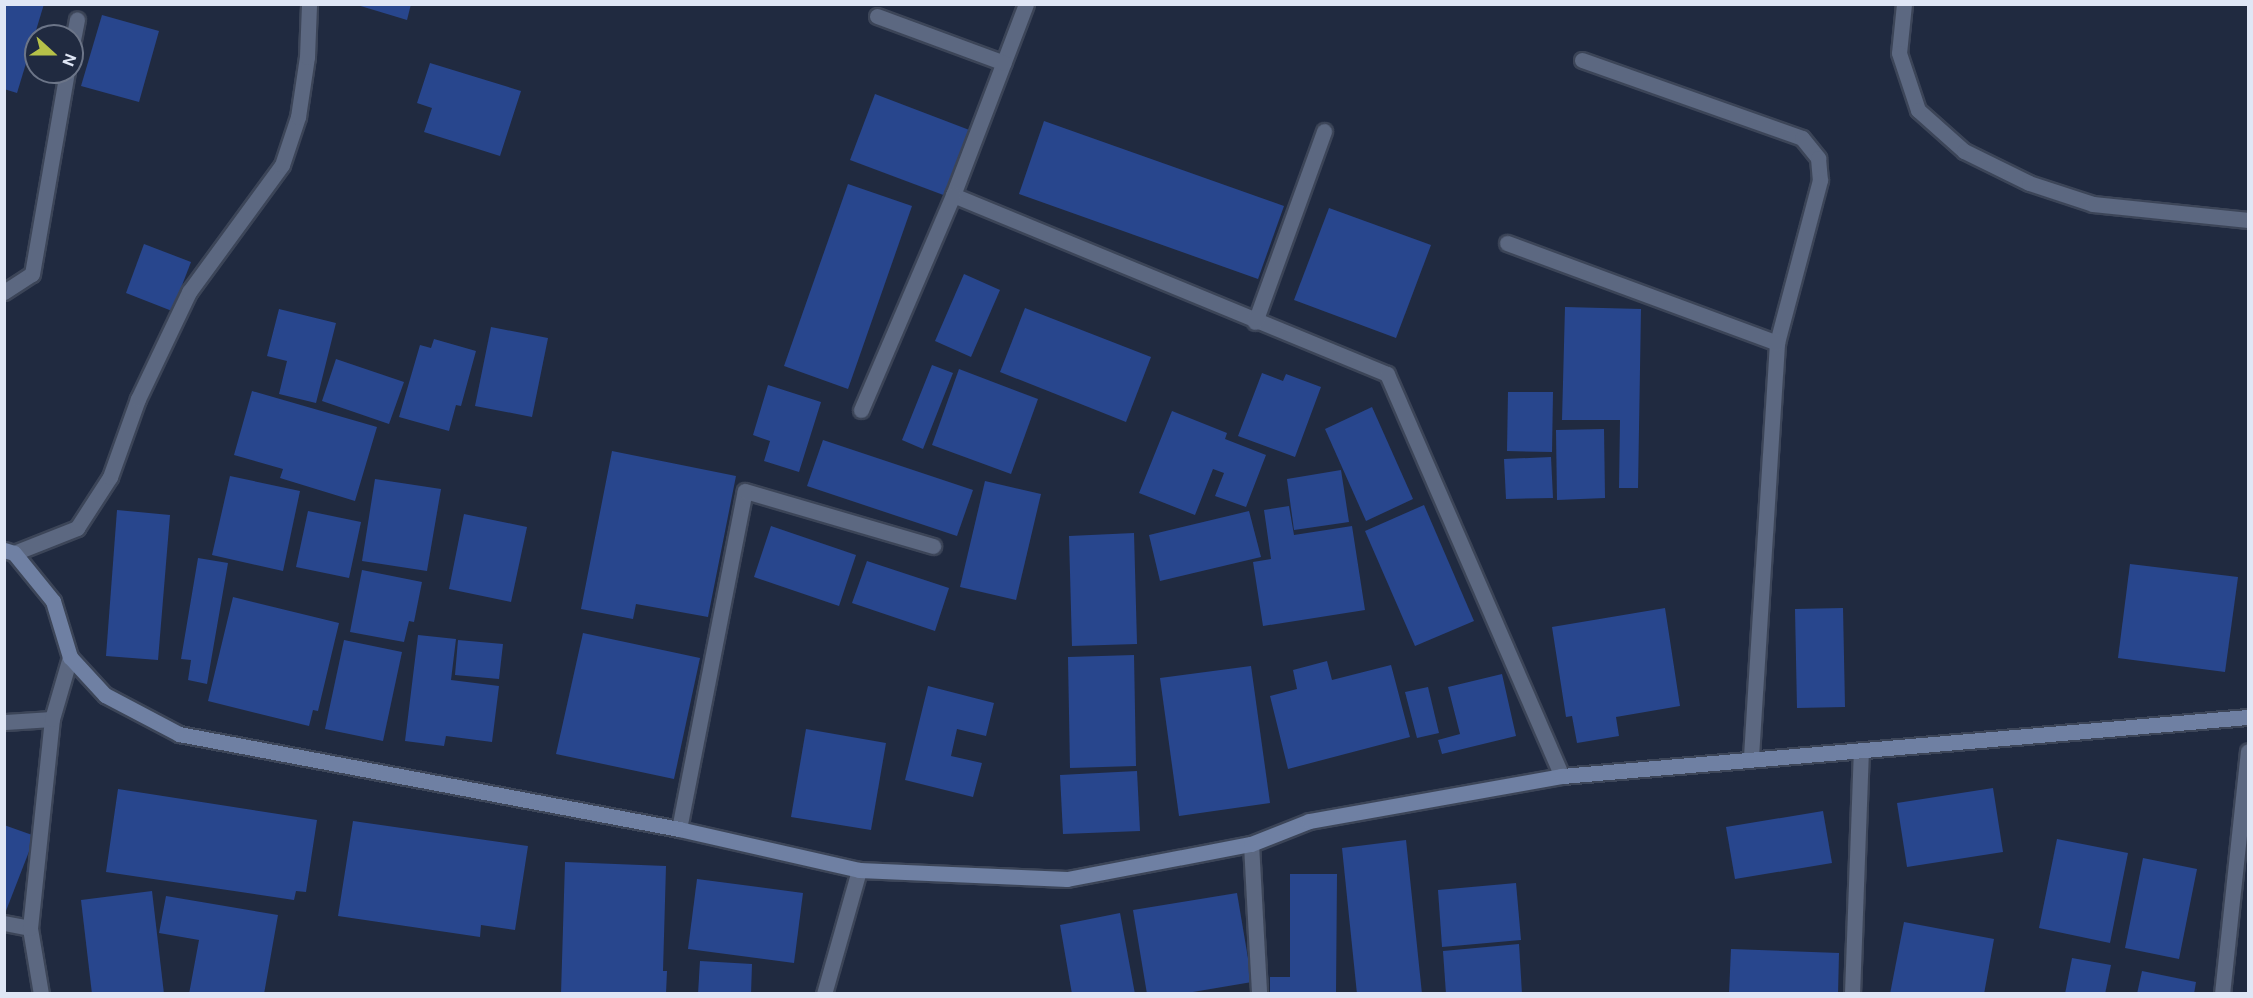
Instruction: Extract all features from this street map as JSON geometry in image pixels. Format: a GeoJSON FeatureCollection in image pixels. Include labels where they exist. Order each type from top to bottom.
{"type":"FeatureCollection","features":[{"type":"Feature","properties":{"kind":"street"},"geometry":{"type":"LineString","coordinates":[[309,4],[307,57],[298,117],[282,165],[189,292],[138,399],[110,477],[77,528],[9,551],[53,601],[70,657],[105,695],[179,734],[679,829],[859,870],[1067,879],[1251,844],[1309,821],[1562,776],[2248,717]]}},
{"type":"Feature","properties":{"kind":"street"},"geometry":{"type":"LineString","coordinates":[[861,410],[953,195],[1026,4]]}},
{"type":"Feature","properties":{"kind":"street"},"geometry":{"type":"LineString","coordinates":[[1904,4],[1899,53],[1918,110],[1965,152],[2028,183],[2093,204],[2248,220]]}},
{"type":"Feature","properties":{"kind":"street"},"geometry":{"type":"LineString","coordinates":[[877,16],[1004,63]]}},
{"type":"Feature","properties":{"kind":"street"},"geometry":{"type":"LineString","coordinates":[[76,24],[77,19]]}},
{"type":"Feature","properties":{"kind":"street"},"geometry":{"type":"LineString","coordinates":[[1582,60],[1802,138],[1818,158],[1820,180],[1777,343],[1751,759]]}},
{"type":"Feature","properties":{"kind":"street"},"geometry":{"type":"LineString","coordinates":[[4,292],[32,274],[65,84]]}},
{"type":"Feature","properties":{"kind":"street"},"geometry":{"type":"LineString","coordinates":[[1255,322],[1324,131]]}},
{"type":"Feature","properties":{"kind":"street"},"geometry":{"type":"LineString","coordinates":[[953,195],[1387,375],[1562,776]]}},
{"type":"Feature","properties":{"kind":"street"},"geometry":{"type":"LineString","coordinates":[[1506,243],[1777,343]]}},
{"type":"Feature","properties":{"kind":"street"},"geometry":{"type":"LineString","coordinates":[[679,829],[745,490],[933,546]]}},
{"type":"Feature","properties":{"kind":"street"},"geometry":{"type":"LineString","coordinates":[[41,993],[30,928],[52,719],[70,657]]}},
{"type":"Feature","properties":{"kind":"street"},"geometry":{"type":"LineString","coordinates":[[4,722],[52,719]]}},
{"type":"Feature","properties":{"kind":"street"},"geometry":{"type":"LineString","coordinates":[[1852,993],[1862,750]]}},
{"type":"Feature","properties":{"kind":"street"},"geometry":{"type":"LineString","coordinates":[[2222,993],[2248,751]]}},
{"type":"Feature","properties":{"kind":"street"},"geometry":{"type":"LineString","coordinates":[[1251,844],[1259,993]]}},
{"type":"Feature","properties":{"kind":"street"},"geometry":{"type":"LineString","coordinates":[[824,993],[859,870]]}},
{"type":"Feature","properties":{"kind":"street"},"geometry":{"type":"LineString","coordinates":[[4,923],[30,928]]}},
{"type":"Feature","properties":{"kind":"building"},"geometry":{"type":"Polygon","coordinates":[[[4,4],[44,4],[38,24],[24,24],[24,70],[17,93],[4,89],[4,4]]]}},
{"type":"Feature","properties":{"kind":"building"},"geometry":{"type":"Polygon","coordinates":[[[354,4],[411,4],[407,20],[354,4]]]}},
{"type":"Feature","properties":{"kind":"building"},"geometry":{"type":"Polygon","coordinates":[[[102,15],[159,31],[139,102],[81,86],[84,84],[84,76],[102,15]]]}},
{"type":"Feature","properties":{"kind":"building"},"geometry":{"type":"Polygon","coordinates":[[[430,63],[521,91],[500,156],[424,132],[432,108],[417,103],[430,63]]]}},
{"type":"Feature","properties":{"kind":"building"},"geometry":{"type":"Polygon","coordinates":[[[875,94],[972,131],[946,196],[850,160],[875,94]]]}},
{"type":"Feature","properties":{"kind":"building"},"geometry":{"type":"Polygon","coordinates":[[[1044,121],[1284,206],[1258,279],[1019,194],[1044,121]]]}},
{"type":"Feature","properties":{"kind":"building"},"geometry":{"type":"Polygon","coordinates":[[[848,184],[912,206],[848,389],[784,366],[848,184]]]}},
{"type":"Feature","properties":{"kind":"building"},"geometry":{"type":"Polygon","coordinates":[[[1329,208],[1431,245],[1396,338],[1294,300],[1329,208]]]}},
{"type":"Feature","properties":{"kind":"building"},"geometry":{"type":"Polygon","coordinates":[[[144,244],[191,262],[172,311],[126,293],[144,244]]]}},
{"type":"Feature","properties":{"kind":"building"},"geometry":{"type":"Polygon","coordinates":[[[964,274],[1000,290],[971,357],[935,341],[964,274]]]}},
{"type":"Feature","properties":{"kind":"building"},"geometry":{"type":"Polygon","coordinates":[[[1565,307],[1641,309],[1638,488],[1619,488],[1620,420],[1562,420],[1565,307]]]}},
{"type":"Feature","properties":{"kind":"building"},"geometry":{"type":"Polygon","coordinates":[[[1025,308],[1151,357],[1126,422],[1000,372],[1025,308]]]}},
{"type":"Feature","properties":{"kind":"building"},"geometry":{"type":"Polygon","coordinates":[[[279,309],[336,323],[316,403],[279,394],[287,361],[267,356],[279,309]]]}},
{"type":"Feature","properties":{"kind":"building"},"geometry":{"type":"Polygon","coordinates":[[[491,327],[548,338],[532,417],[475,406],[491,327]]]}},
{"type":"Feature","properties":{"kind":"building"},"geometry":{"type":"Polygon","coordinates":[[[434,339],[476,351],[461,406],[456,405],[449,431],[399,417],[420,345],[431,348],[434,339]]]}},
{"type":"Feature","properties":{"kind":"building"},"geometry":{"type":"Polygon","coordinates":[[[336,359],[404,382],[389,424],[322,401],[336,359]]]}},
{"type":"Feature","properties":{"kind":"building"},"geometry":{"type":"Polygon","coordinates":[[[932,365],[953,373],[923,449],[902,440],[932,365]]]}},
{"type":"Feature","properties":{"kind":"building"},"geometry":{"type":"Polygon","coordinates":[[[959,369],[1038,399],[1011,474],[932,445],[959,369]]]}},
{"type":"Feature","properties":{"kind":"building"},"geometry":{"type":"Polygon","coordinates":[[[1262,373],[1283,381],[1286,374],[1321,387],[1295,457],[1238,436],[1262,373]]]}},
{"type":"Feature","properties":{"kind":"building"},"geometry":{"type":"Polygon","coordinates":[[[768,385],[821,402],[799,472],[764,461],[770,441],[753,435],[768,385]]]}},
{"type":"Feature","properties":{"kind":"building"},"geometry":{"type":"Polygon","coordinates":[[[252,391],[377,427],[355,501],[280,478],[283,469],[234,455],[252,391]]]}},
{"type":"Feature","properties":{"kind":"building"},"geometry":{"type":"Polygon","coordinates":[[[1508,392],[1553,392],[1552,452],[1507,451],[1508,392]]]}},
{"type":"Feature","properties":{"kind":"building"},"geometry":{"type":"Polygon","coordinates":[[[1372,407],[1413,499],[1366,521],[1325,429],[1372,407]]]}},
{"type":"Feature","properties":{"kind":"building"},"geometry":{"type":"Polygon","coordinates":[[[1172,411],[1227,433],[1225,439],[1266,455],[1246,507],[1215,496],[1224,473],[1213,469],[1195,515],[1139,493],[1172,411]]]}},
{"type":"Feature","properties":{"kind":"building"},"geometry":{"type":"Polygon","coordinates":[[[1604,429],[1605,498],[1557,500],[1556,430],[1604,429]]]}},
{"type":"Feature","properties":{"kind":"building"},"geometry":{"type":"Polygon","coordinates":[[[823,440],[973,490],[957,536],[807,486],[823,440]]]}},
{"type":"Feature","properties":{"kind":"building"},"geometry":{"type":"Polygon","coordinates":[[[612,451],[736,476],[708,617],[636,604],[633,619],[581,609],[612,451]]]}},
{"type":"Feature","properties":{"kind":"building"},"geometry":{"type":"Polygon","coordinates":[[[1551,457],[1553,498],[1506,499],[1504,459],[1551,457]]]}},
{"type":"Feature","properties":{"kind":"building"},"geometry":{"type":"Polygon","coordinates":[[[1341,470],[1349,522],[1294,530],[1287,479],[1341,470]]]}},
{"type":"Feature","properties":{"kind":"building"},"geometry":{"type":"Polygon","coordinates":[[[230,476],[300,491],[283,571],[212,555],[230,476]]]}},
{"type":"Feature","properties":{"kind":"building"},"geometry":{"type":"Polygon","coordinates":[[[375,479],[441,489],[427,571],[362,561],[375,479]]]}},
{"type":"Feature","properties":{"kind":"building"},"geometry":{"type":"Polygon","coordinates":[[[985,481],[1041,494],[1016,600],[960,587],[985,481]]]}},
{"type":"Feature","properties":{"kind":"building"},"geometry":{"type":"Polygon","coordinates":[[[1424,505],[1474,621],[1415,646],[1365,531],[1424,505]]]}},
{"type":"Feature","properties":{"kind":"building"},"geometry":{"type":"Polygon","coordinates":[[[1289,506],[1294,535],[1352,526],[1365,610],[1263,626],[1253,562],[1271,559],[1264,510],[1289,506]]]}},
{"type":"Feature","properties":{"kind":"building"},"geometry":{"type":"Polygon","coordinates":[[[117,510],[170,515],[158,660],[106,656],[117,510]]]}},
{"type":"Feature","properties":{"kind":"building"},"geometry":{"type":"Polygon","coordinates":[[[308,511],[361,522],[349,578],[296,567],[308,511]]]}},
{"type":"Feature","properties":{"kind":"building"},"geometry":{"type":"Polygon","coordinates":[[[1249,511],[1261,557],[1160,581],[1149,535],[1249,511]]]}},
{"type":"Feature","properties":{"kind":"building"},"geometry":{"type":"Polygon","coordinates":[[[464,514],[527,527],[511,602],[449,589],[464,514]]]}},
{"type":"Feature","properties":{"kind":"building"},"geometry":{"type":"Polygon","coordinates":[[[771,526],[856,555],[839,606],[754,577],[771,526]]]}},
{"type":"Feature","properties":{"kind":"building"},"geometry":{"type":"Polygon","coordinates":[[[1134,533],[1137,644],[1072,646],[1069,536],[1134,533]]]}},
{"type":"Feature","properties":{"kind":"building"},"geometry":{"type":"Polygon","coordinates":[[[198,558],[228,563],[207,684],[188,680],[191,660],[181,659],[198,558]]]}},
{"type":"Feature","properties":{"kind":"building"},"geometry":{"type":"Polygon","coordinates":[[[867,561],[949,588],[935,631],[852,603],[867,561]]]}},
{"type":"Feature","properties":{"kind":"building"},"geometry":{"type":"Polygon","coordinates":[[[2130,564],[2238,577],[2225,672],[2118,658],[2130,564]]]}},
{"type":"Feature","properties":{"kind":"building"},"geometry":{"type":"Polygon","coordinates":[[[362,570],[422,582],[414,622],[409,621],[404,642],[350,632],[362,570]]]}},
{"type":"Feature","properties":{"kind":"building"},"geometry":{"type":"Polygon","coordinates":[[[233,597],[339,623],[318,711],[313,710],[309,726],[208,701],[233,597]]]}},
{"type":"Feature","properties":{"kind":"building"},"geometry":{"type":"Polygon","coordinates":[[[1665,608],[1680,706],[1616,717],[1619,736],[1577,743],[1572,716],[1566,717],[1552,627],[1665,608]]]}},
{"type":"Feature","properties":{"kind":"building"},"geometry":{"type":"Polygon","coordinates":[[[1843,608],[1845,707],[1797,708],[1795,609],[1843,608]]]}},
{"type":"Feature","properties":{"kind":"building"},"geometry":{"type":"Polygon","coordinates":[[[583,633],[700,658],[674,779],[556,754],[583,633]]]}},
{"type":"Feature","properties":{"kind":"building"},"geometry":{"type":"Polygon","coordinates":[[[418,635],[456,639],[451,680],[499,686],[492,742],[446,736],[444,746],[405,741],[418,635]]]}},
{"type":"Feature","properties":{"kind":"building"},"geometry":{"type":"Polygon","coordinates":[[[344,640],[402,652],[383,741],[325,729],[344,640]]]}},
{"type":"Feature","properties":{"kind":"building"},"geometry":{"type":"Polygon","coordinates":[[[458,640],[503,644],[499,679],[455,675],[458,640]]]}},
{"type":"Feature","properties":{"kind":"building"},"geometry":{"type":"Polygon","coordinates":[[[1134,655],[1136,766],[1070,768],[1068,657],[1134,655]]]}},
{"type":"Feature","properties":{"kind":"building"},"geometry":{"type":"Polygon","coordinates":[[[1327,661],[1332,680],[1391,665],[1410,737],[1288,769],[1270,696],[1297,689],[1293,670],[1327,661]]]}},
{"type":"Feature","properties":{"kind":"building"},"geometry":{"type":"Polygon","coordinates":[[[1251,666],[1270,803],[1179,816],[1160,678],[1251,666]]]}},
{"type":"Feature","properties":{"kind":"building"},"geometry":{"type":"Polygon","coordinates":[[[1502,674],[1516,736],[1442,754],[1438,740],[1460,734],[1448,687],[1502,674]]]}},
{"type":"Feature","properties":{"kind":"building"},"geometry":{"type":"Polygon","coordinates":[[[928,686],[994,703],[986,736],[957,729],[951,756],[982,763],[973,797],[905,780],[928,686]]]}},
{"type":"Feature","properties":{"kind":"building"},"geometry":{"type":"Polygon","coordinates":[[[1428,687],[1439,733],[1417,738],[1405,692],[1428,687]]]}},
{"type":"Feature","properties":{"kind":"building"},"geometry":{"type":"Polygon","coordinates":[[[806,729],[886,743],[871,830],[791,817],[806,729]]]}},
{"type":"Feature","properties":{"kind":"building"},"geometry":{"type":"Polygon","coordinates":[[[1137,771],[1140,831],[1063,834],[1060,775],[1137,771]]]}},
{"type":"Feature","properties":{"kind":"building"},"geometry":{"type":"Polygon","coordinates":[[[1993,788],[2003,852],[1907,867],[1897,803],[1993,788]]]}},
{"type":"Feature","properties":{"kind":"building"},"geometry":{"type":"Polygon","coordinates":[[[118,789],[317,820],[306,892],[296,891],[294,900],[106,872],[118,789]]]}},
{"type":"Feature","properties":{"kind":"building"},"geometry":{"type":"Polygon","coordinates":[[[1823,811],[1832,863],[1735,879],[1726,827],[1823,811]]]}},
{"type":"Feature","properties":{"kind":"building"},"geometry":{"type":"Polygon","coordinates":[[[353,821],[528,846],[515,930],[481,925],[480,937],[338,916],[353,821]]]}},
{"type":"Feature","properties":{"kind":"building"},"geometry":{"type":"Polygon","coordinates":[[[4,825],[35,836],[4,916],[4,825]]]}},
{"type":"Feature","properties":{"kind":"building"},"geometry":{"type":"Polygon","coordinates":[[[2057,839],[2128,853],[2110,943],[2039,928],[2057,839]]]}},
{"type":"Feature","properties":{"kind":"building"},"geometry":{"type":"Polygon","coordinates":[[[1406,840],[1422,994],[1357,994],[1342,848],[1406,840]]]}},
{"type":"Feature","properties":{"kind":"building"},"geometry":{"type":"Polygon","coordinates":[[[2143,858],[2197,869],[2179,959],[2125,948],[2143,858]]]}},
{"type":"Feature","properties":{"kind":"building"},"geometry":{"type":"Polygon","coordinates":[[[565,862],[666,866],[663,971],[667,971],[666,994],[561,994],[565,862]]]}},
{"type":"Feature","properties":{"kind":"building"},"geometry":{"type":"Polygon","coordinates":[[[1290,874],[1337,874],[1336,994],[1270,994],[1270,977],[1290,977],[1290,874]]]}},
{"type":"Feature","properties":{"kind":"building"},"geometry":{"type":"Polygon","coordinates":[[[697,879],[803,893],[794,963],[688,949],[697,879]]]}},
{"type":"Feature","properties":{"kind":"building"},"geometry":{"type":"Polygon","coordinates":[[[1516,883],[1521,940],[1442,947],[1438,890],[1516,883]]]}},
{"type":"Feature","properties":{"kind":"building"},"geometry":{"type":"Polygon","coordinates":[[[152,891],[164,994],[92,994],[81,900],[152,891]]]}},
{"type":"Feature","properties":{"kind":"building"},"geometry":{"type":"Polygon","coordinates":[[[1237,893],[1252,982],[1181,994],[1147,994],[1133,910],[1237,893]]]}},
{"type":"Feature","properties":{"kind":"building"},"geometry":{"type":"Polygon","coordinates":[[[166,896],[278,915],[264,994],[189,994],[199,940],[159,933],[166,896]]]}},
{"type":"Feature","properties":{"kind":"building"},"geometry":{"type":"Polygon","coordinates":[[[1120,913],[1135,994],[1072,994],[1060,925],[1120,913]]]}},
{"type":"Feature","properties":{"kind":"building"},"geometry":{"type":"Polygon","coordinates":[[[1904,922],[1994,939],[1984,994],[1890,994],[1904,922]]]}},
{"type":"Feature","properties":{"kind":"building"},"geometry":{"type":"Polygon","coordinates":[[[1519,944],[1522,994],[1446,994],[1443,951],[1519,944]]]}},
{"type":"Feature","properties":{"kind":"building"},"geometry":{"type":"Polygon","coordinates":[[[1731,949],[1839,953],[1838,994],[1729,994],[1731,949]]]}},
{"type":"Feature","properties":{"kind":"building"},"geometry":{"type":"Polygon","coordinates":[[[2072,958],[2111,965],[2105,994],[2065,994],[2072,958]]]}},
{"type":"Feature","properties":{"kind":"building"},"geometry":{"type":"Polygon","coordinates":[[[700,961],[752,964],[751,994],[698,994],[700,961]]]}},
{"type":"Feature","properties":{"kind":"building"},"geometry":{"type":"Polygon","coordinates":[[[2142,971],[2196,982],[2194,994],[2137,994],[2142,971]]]}}]}
